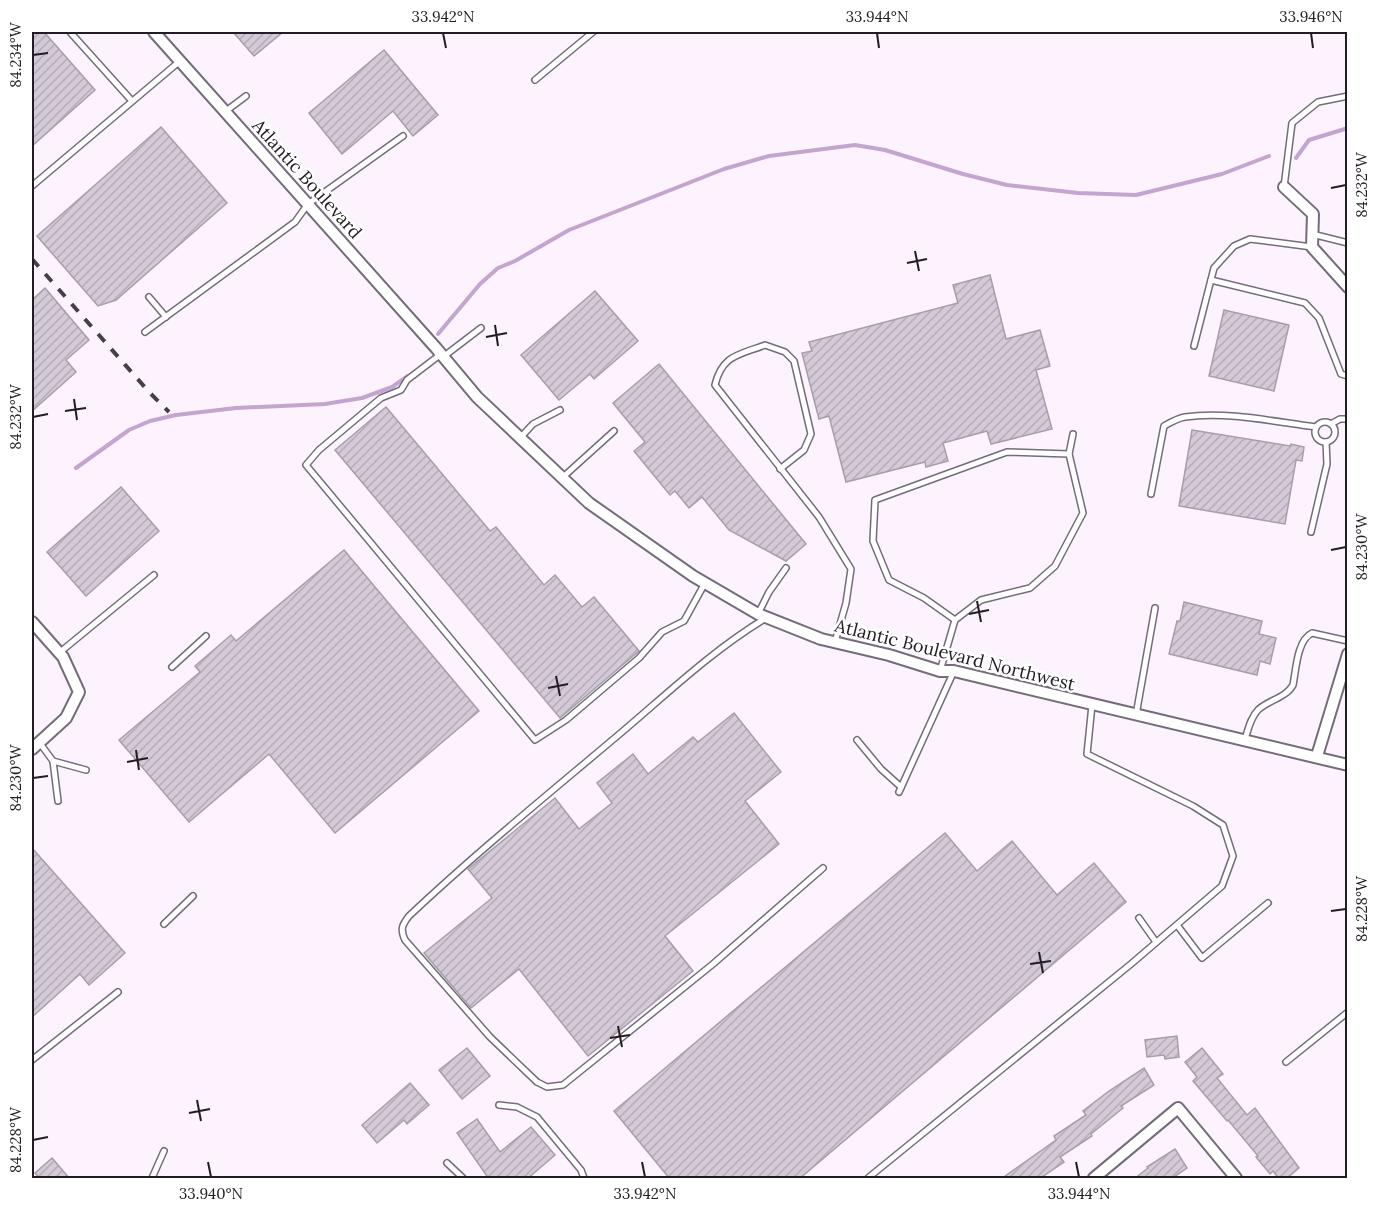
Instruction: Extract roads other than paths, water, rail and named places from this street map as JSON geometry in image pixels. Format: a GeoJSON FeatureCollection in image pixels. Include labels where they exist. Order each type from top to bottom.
{"type":"FeatureCollection","features":[{"type":"Feature","properties":{"kind":"street","name":"Atlantic Boulevard"},"geometry":{"type":"LineString","coordinates":[[158,33],[180,61],[440,353]]}},
{"type":"Feature","properties":{"kind":"street"},"geometry":{"type":"LineString","coordinates":[[1284,187],[1313,214],[1312,247],[1347,287]]}},
{"type":"Feature","properties":{"kind":"street","name":"Atlantic Boulevard Northwest"},"geometry":{"type":"LineString","coordinates":[[440,353],[477,398],[589,503],[705,583],[763,616],[821,639],[888,655],[940,671],[954,671],[1347,765]]}},
{"type":"Feature","properties":{"kind":"street"},"geometry":{"type":"LineString","coordinates":[[32,622],[59,653],[79,692],[66,718],[35,745]]}},
{"type":"Feature","properties":{"kind":"street"},"geometry":{"type":"LineString","coordinates":[[1317,756],[1347,654]]}},
{"type":"Feature","properties":{"kind":"street"},"geometry":{"type":"LineString","coordinates":[[1094,1179],[1178,1107],[1230,1176]]}},
{"type":"Feature","properties":{"kind":"lane"},"geometry":{"type":"LineString","coordinates":[[70,32],[132,101]]}},
{"type":"Feature","properties":{"kind":"lane"},"geometry":{"type":"LineString","coordinates":[[535,80],[593,32]]}},
{"type":"Feature","properties":{"kind":"lane"},"geometry":{"type":"LineString","coordinates":[[32,186],[180,61]]}},
{"type":"Feature","properties":{"kind":"lane"},"geometry":{"type":"LineString","coordinates":[[1340,98],[1347,91]]}},
{"type":"Feature","properties":{"kind":"lane"},"geometry":{"type":"LineString","coordinates":[[225,112],[246,96]]}},
{"type":"Feature","properties":{"kind":"lane"},"geometry":{"type":"LineString","coordinates":[[1284,187],[1292,123],[1318,102],[1347,96]]}},
{"type":"Feature","properties":{"kind":"lane"},"geometry":{"type":"LineString","coordinates":[[145,332],[295,222],[308,204],[403,136]]}},
{"type":"Feature","properties":{"kind":"lane"},"geometry":{"type":"LineString","coordinates":[[1312,234],[1347,243]]}},
{"type":"Feature","properties":{"kind":"lane"},"geometry":{"type":"LineString","coordinates":[[1194,346],[1214,268],[1234,246],[1250,239],[1312,247]]}},
{"type":"Feature","properties":{"kind":"lane"},"geometry":{"type":"LineString","coordinates":[[1211,280],[1305,303],[1318,318],[1341,374],[1347,376]]}},
{"type":"Feature","properties":{"kind":"lane"},"geometry":{"type":"LineString","coordinates":[[150,297],[166,317]]}},
{"type":"Feature","properties":{"kind":"lane"},"geometry":{"type":"LineString","coordinates":[[481,328],[440,353],[407,380],[400,390],[381,398],[319,450],[306,465],[535,740],[566,720],[639,658],[662,632],[684,621],[705,583]]}},
{"type":"Feature","properties":{"kind":"lane"},"geometry":{"type":"LineString","coordinates":[[780,469],[804,450],[811,434],[794,360],[785,352],[765,345],[726,361],[718,374],[715,386],[780,469],[819,517],[851,569],[846,603],[835,642]]}},
{"type":"Feature","properties":{"kind":"lane"},"geometry":{"type":"LineString","coordinates":[[520,438],[533,424],[560,410]]}},
{"type":"Feature","properties":{"kind":"lane"},"geometry":{"type":"LineString","coordinates":[[1151,494],[1164,426],[1173,421],[1184,417],[1210,415],[1316,427],[1322,423],[1331,424],[1340,419],[1347,419]]}},
{"type":"Feature","properties":{"kind":"lane"},"geometry":{"type":"LineString","coordinates":[[1316,427],[1315,433],[1318,439],[1326,442],[1332,440],[1335,435],[1335,429],[1331,424]]}},
{"type":"Feature","properties":{"kind":"lane"},"geometry":{"type":"LineString","coordinates":[[562,478],[614,431]]}},
{"type":"Feature","properties":{"kind":"lane"},"geometry":{"type":"LineString","coordinates":[[940,671],[955,620],[981,600],[1030,588],[1055,566],[1083,513],[1069,454],[1073,434]]}},
{"type":"Feature","properties":{"kind":"lane"},"geometry":{"type":"LineString","coordinates":[[1311,531],[1327,464],[1326,442]]}},
{"type":"Feature","properties":{"kind":"lane"},"geometry":{"type":"LineString","coordinates":[[955,620],[924,598],[889,580],[873,541],[875,500],[1007,453],[1069,454]]}},
{"type":"Feature","properties":{"kind":"lane"},"geometry":{"type":"LineString","coordinates":[[786,568],[769,592],[763,616],[704,662],[503,831],[409,916],[402,926],[402,933],[413,949],[490,1037],[537,1082],[547,1087],[556,1087],[563,1085],[713,964],[823,868]]}},
{"type":"Feature","properties":{"kind":"lane"},"geometry":{"type":"LineString","coordinates":[[59,653],[154,575]]}},
{"type":"Feature","properties":{"kind":"lane"},"geometry":{"type":"LineString","coordinates":[[1136,716],[1155,608]]}},
{"type":"Feature","properties":{"kind":"lane"},"geometry":{"type":"LineString","coordinates":[[1244,742],[1258,710],[1290,691],[1307,635],[1312,633],[1347,641]]}},
{"type":"Feature","properties":{"kind":"lane"},"geometry":{"type":"LineString","coordinates":[[172,667],[206,636]]}},
{"type":"Feature","properties":{"kind":"lane"},"geometry":{"type":"LineString","coordinates":[[857,740],[900,789],[954,671]]}},
{"type":"Feature","properties":{"kind":"lane"},"geometry":{"type":"LineString","coordinates":[[868,1179],[1177,925],[1221,886],[1233,856],[1223,825],[1193,806],[1087,754],[1092,705]]}},
{"type":"Feature","properties":{"kind":"lane"},"geometry":{"type":"LineString","coordinates":[[35,745],[53,761],[86,770]]}},
{"type":"Feature","properties":{"kind":"lane"},"geometry":{"type":"LineString","coordinates":[[53,761],[58,801]]}},
{"type":"Feature","properties":{"kind":"lane"},"geometry":{"type":"LineString","coordinates":[[164,924],[193,896]]}},
{"type":"Feature","properties":{"kind":"lane"},"geometry":{"type":"LineString","coordinates":[[1177,925],[1202,958],[1268,903]]}},
{"type":"Feature","properties":{"kind":"lane"},"geometry":{"type":"LineString","coordinates":[[1139,918],[1156,942]]}},
{"type":"Feature","properties":{"kind":"lane"},"geometry":{"type":"LineString","coordinates":[[32,1060],[118,992]]}},
{"type":"Feature","properties":{"kind":"lane"},"geometry":{"type":"LineString","coordinates":[[1286,1062],[1347,1012]]}},
{"type":"Feature","properties":{"kind":"lane"},"geometry":{"type":"LineString","coordinates":[[499,1105],[517,1107],[537,1117],[581,1170],[584,1179]]}},
{"type":"Feature","properties":{"kind":"lane"},"geometry":{"type":"LineString","coordinates":[[152,1179],[164,1151]]}},
{"type":"Feature","properties":{"kind":"lane"},"geometry":{"type":"LineString","coordinates":[[447,1163],[463,1179]]}},
{"type":"Feature","properties":{"kind":"waterway"},"geometry":{"type":"LineString","coordinates":[[1296,158],[1309,140],[1348,128]]}},
{"type":"Feature","properties":{"kind":"waterway"},"geometry":{"type":"LineString","coordinates":[[438,334],[480,284],[498,268],[515,261],[569,230],[724,169],[769,156],[855,145],[885,150],[1007,185],[1078,193],[1136,195],[1222,174],[1269,156]]}},
{"type":"Feature","properties":{"kind":"waterway"},"geometry":{"type":"LineString","coordinates":[[76,468],[129,430],[150,421],[176,415],[236,408],[325,404],[362,398],[392,387],[408,376]]}},
{"type":"Feature","properties":{"kind":"railway"},"geometry":{"type":"LineString","coordinates":[[32,259],[169,412]]}}]}
